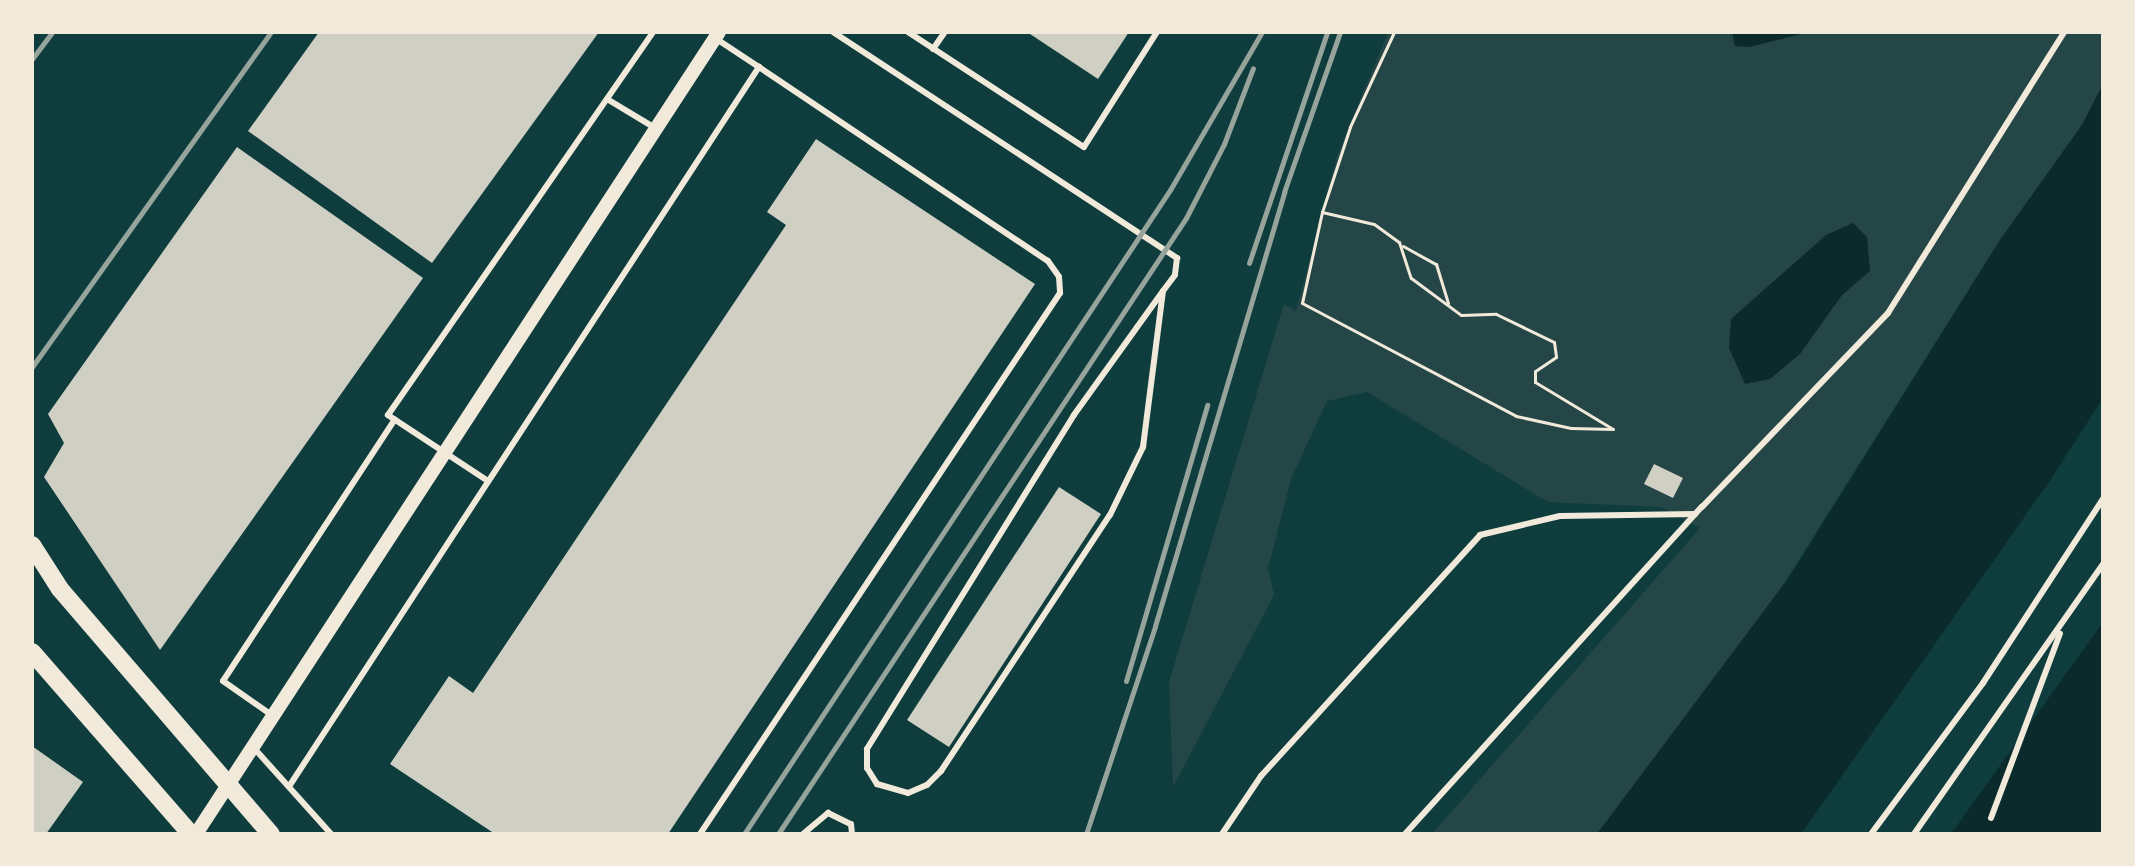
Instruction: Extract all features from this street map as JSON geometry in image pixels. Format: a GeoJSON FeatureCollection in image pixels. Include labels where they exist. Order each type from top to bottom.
{"type":"FeatureCollection","features":[{"type":"Feature","properties":{"kind":"highway"},"geometry":{"type":"LineString","coordinates":[[32,545],[60,589],[271,834]]}},
{"type":"Feature","properties":{"kind":"highway"},"geometry":{"type":"LineString","coordinates":[[32,652],[194,834]]}},
{"type":"Feature","properties":{"kind":"street"},"geometry":{"type":"LineString","coordinates":[[194,834],[717,35]]}},
{"type":"Feature","properties":{"kind":"lane"},"geometry":{"type":"LineString","coordinates":[[488,481],[447,450],[388,415],[653,32]]}},
{"type":"Feature","properties":{"kind":"lane"},"geometry":{"type":"LineString","coordinates":[[833,32],[1177,258],[1175,275],[1163,291],[1074,415],[867,749],[867,768],[877,784],[908,793],[927,785],[941,771],[1110,515],[1143,447],[1163,291]]}},
{"type":"Feature","properties":{"kind":"lane"},"geometry":{"type":"LineString","coordinates":[[908,32],[1084,147],[1157,32]]}},
{"type":"Feature","properties":{"kind":"lane"},"geometry":{"type":"LineString","coordinates":[[933,49],[945,32]]}},
{"type":"Feature","properties":{"kind":"lane"},"geometry":{"type":"LineString","coordinates":[[1405,834],[1695,514],[1888,313],[2064,32]]}},
{"type":"Feature","properties":{"kind":"lane"},"geometry":{"type":"LineString","coordinates":[[700,834],[1060,293],[1059,277],[1048,261],[759,67],[717,35]]}},
{"type":"Feature","properties":{"kind":"lane"},"geometry":{"type":"LineString","coordinates":[[290,785],[759,67]]}},
{"type":"Feature","properties":{"kind":"lane"},"geometry":{"type":"LineString","coordinates":[[607,99],[656,129]]}},
{"type":"Feature","properties":{"kind":"lane"},"geometry":{"type":"LineString","coordinates":[[273,716],[223,681],[395,419]]}},
{"type":"Feature","properties":{"kind":"lane"},"geometry":{"type":"LineString","coordinates":[[1871,834],[1983,683],[2103,499]]}},
{"type":"Feature","properties":{"kind":"lane"},"geometry":{"type":"LineString","coordinates":[[1222,834],[1261,776],[1480,535],[1560,516],[1695,514]]}},
{"type":"Feature","properties":{"kind":"lane"},"geometry":{"type":"LineString","coordinates":[[1914,834],[2103,564]]}},
{"type":"Feature","properties":{"kind":"lane"},"geometry":{"type":"LineString","coordinates":[[1991,818],[2064,622]]}},
{"type":"Feature","properties":{"kind":"lane"},"geometry":{"type":"LineString","coordinates":[[253,747],[331,834]]}},
{"type":"Feature","properties":{"kind":"lane"},"geometry":{"type":"LineString","coordinates":[[803,834],[828,813],[851,824],[852,834]]}},
{"type":"Feature","properties":{"kind":"path"},"geometry":{"type":"LineString","coordinates":[[1394,32],[1350,127],[1322,212],[1302,303],[1516,416],[1571,428],[1613,429],[1535,382],[1535,371],[1556,357],[1554,342],[1496,314],[1465,317],[1411,278],[1403,246]]}},
{"type":"Feature","properties":{"kind":"path"},"geometry":{"type":"LineString","coordinates":[[1322,212],[1374,224],[1403,246],[1436,264],[1448,303]]}},
{"type":"Feature","properties":{"kind":"shaded area"},"geometry":{"type":"Polygon","coordinates":[[[1388,32],[2103,32],[2103,84],[2082,125],[2000,240],[1777,594],[1597,834],[1432,834],[1700,528],[1661,507],[1548,502],[1367,392],[1327,401],[1291,479],[1268,568],[1274,595],[1173,787],[1169,682],[1284,304],[1296,311],[1337,156],[1388,32]]]}},
{"type":"Feature","properties":{"kind":"shaded area"},"geometry":{"type":"Polygon","coordinates":[[[1732,32],[1809,32],[1750,47],[1735,46],[1732,32]]]}},
{"type":"Feature","properties":{"kind":"shaded area"},"geometry":{"type":"Polygon","coordinates":[[[2103,84],[2103,398],[2049,482],[1801,834],[1597,834],[1790,576],[2000,240],[2082,125],[2103,84]]]}},
{"type":"Feature","properties":{"kind":"shaded area"},"geometry":{"type":"Polygon","coordinates":[[[1853,223],[1867,237],[1870,271],[1842,295],[1800,354],[1770,379],[1745,384],[1729,348],[1731,319],[1826,235],[1853,223]]]}},
{"type":"Feature","properties":{"kind":"shaded area"},"geometry":{"type":"Polygon","coordinates":[[[2103,622],[2103,834],[1951,834],[2103,622]]]}},
{"type":"Feature","properties":{"kind":"building"},"geometry":{"type":"Polygon","coordinates":[[[319,32],[599,32],[432,263],[248,131],[319,32]]]}},
{"type":"Feature","properties":{"kind":"building"},"geometry":{"type":"Polygon","coordinates":[[[1027,32],[1129,32],[1098,79],[1027,32]]]}},
{"type":"Feature","properties":{"kind":"building"},"geometry":{"type":"Polygon","coordinates":[[[816,139],[1035,284],[668,834],[495,834],[390,764],[449,676],[473,693],[786,225],[767,212],[816,139]]]}},
{"type":"Feature","properties":{"kind":"building"},"geometry":{"type":"Polygon","coordinates":[[[237,147],[423,278],[160,650],[44,477],[64,443],[48,414],[237,147]]]}},
{"type":"Feature","properties":{"kind":"building"},"geometry":{"type":"Polygon","coordinates":[[[1654,464],[1683,478],[1673,498],[1644,484],[1654,464]]]}},
{"type":"Feature","properties":{"kind":"building"},"geometry":{"type":"Polygon","coordinates":[[[1059,487],[1101,514],[949,747],[907,720],[1059,487]]]}},
{"type":"Feature","properties":{"kind":"building"},"geometry":{"type":"Polygon","coordinates":[[[32,746],[83,782],[46,834],[32,834],[32,746]]]}},
{"type":"Feature","properties":{"kind":"railway"},"geometry":{"type":"LineString","coordinates":[[32,59],[52,32]]}},
{"type":"Feature","properties":{"kind":"railway"},"geometry":{"type":"LineString","coordinates":[[32,367],[271,32]]}},
{"type":"Feature","properties":{"kind":"railway"},"geometry":{"type":"LineString","coordinates":[[744,834],[1170,190],[1262,32]]}},
{"type":"Feature","properties":{"kind":"railway"},"geometry":{"type":"LineString","coordinates":[[1249,263],[1327,32]]}},
{"type":"Feature","properties":{"kind":"railway"},"geometry":{"type":"LineString","coordinates":[[1086,834],[1155,626],[1284,192],[1340,32]]}},
{"type":"Feature","properties":{"kind":"railway"},"geometry":{"type":"LineString","coordinates":[[778,834],[1186,218],[1224,144],[1253,68]]}},
{"type":"Feature","properties":{"kind":"railway"},"geometry":{"type":"LineString","coordinates":[[1126,681],[1207,405]]}}]}
